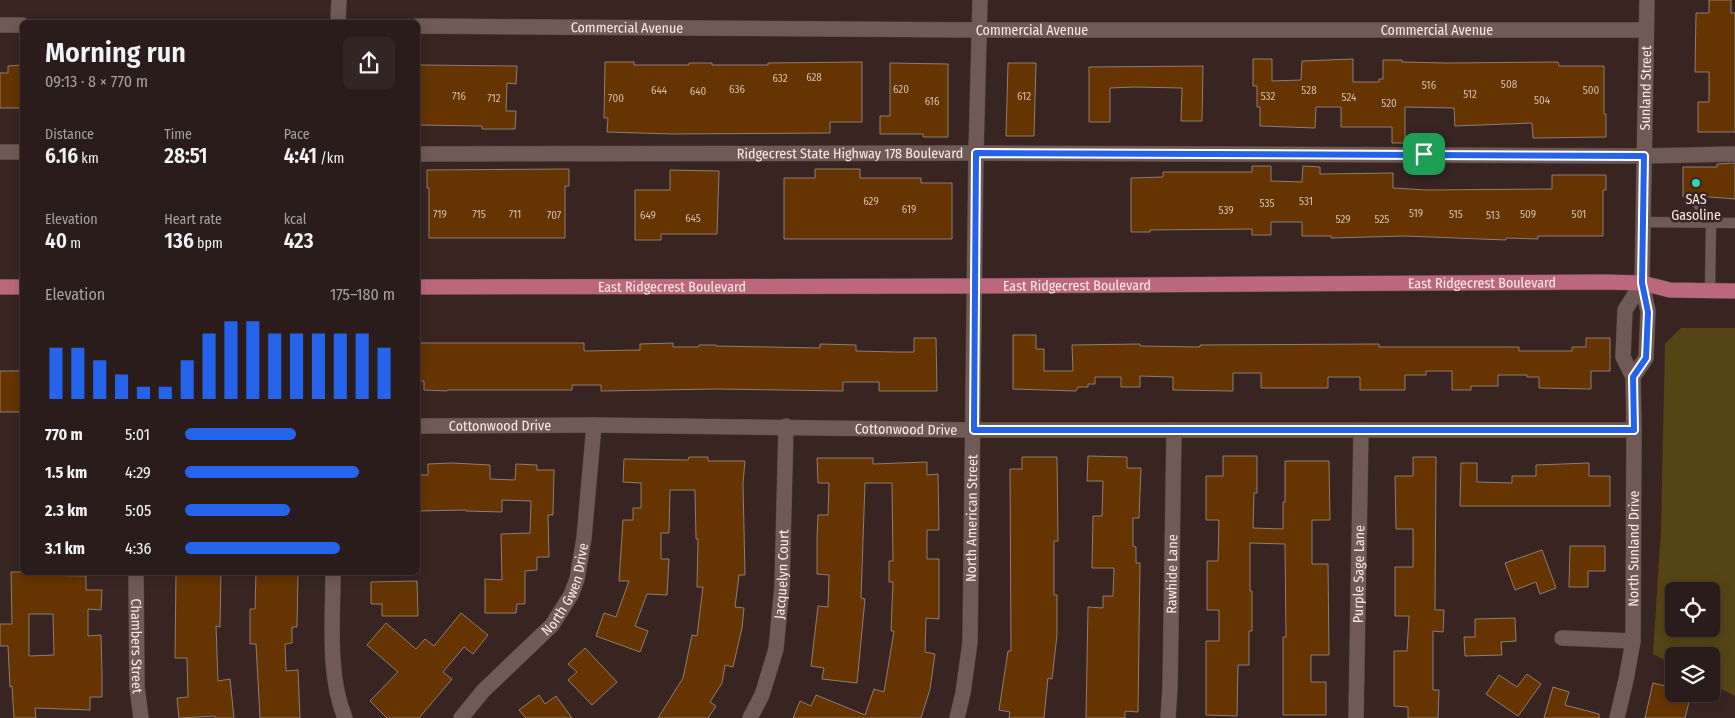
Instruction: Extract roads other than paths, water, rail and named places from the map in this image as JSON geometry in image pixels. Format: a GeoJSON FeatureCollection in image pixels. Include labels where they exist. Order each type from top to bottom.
{"type":"FeatureCollection","features":[{"type":"Feature","properties":{"kind":"main road","name":"East Ridgecrest Boulevard"},"geometry":{"type":"LineString","coordinates":[[420,287],[1604,282],[1642,283],[1670,290],[1735,291]]}},
{"type":"Feature","properties":{"kind":"main road"},"geometry":{"type":"LineString","coordinates":[[0,287],[20,287]]}},
{"type":"Feature","properties":{"kind":"street"},"geometry":{"type":"LineString","coordinates":[[338,20],[339,0]]}},
{"type":"Feature","properties":{"kind":"street","name":"North American Street"},"geometry":{"type":"LineString","coordinates":[[957,718],[963,693],[970,642],[976,153],[980,0]]}},
{"type":"Feature","properties":{"kind":"street","name":"Sunland Street"},"geometry":{"type":"LineString","coordinates":[[1642,283],[1646,0]]}},
{"type":"Feature","properties":{"kind":"street"},"geometry":{"type":"LineString","coordinates":[[0,26],[20,26]]}},
{"type":"Feature","properties":{"kind":"street","name":"Commercial Avenue"},"geometry":{"type":"LineString","coordinates":[[420,26],[980,30],[1646,30]]}},
{"type":"Feature","properties":{"kind":"street"},"geometry":{"type":"LineString","coordinates":[[0,152],[20,152]]}},
{"type":"Feature","properties":{"kind":"street","name":"Ridgecrest State Highway 178 Boulevard"},"geometry":{"type":"LineString","coordinates":[[420,154],[976,153],[1644,156],[1735,154]]}},
{"type":"Feature","properties":{"kind":"street"},"geometry":{"type":"LineString","coordinates":[[1633,377],[1646,358],[1648,312],[1642,283]]}},
{"type":"Feature","properties":{"kind":"street","name":"North Sunland Drive"},"geometry":{"type":"LineString","coordinates":[[1617,718],[1633,641],[1633,377],[1623,357],[1625,310],[1642,283]]}},
{"type":"Feature","properties":{"kind":"street","name":"North Gwen Drive"},"geometry":{"type":"LineString","coordinates":[[461,718],[483,691],[552,625],[571,595],[577,579],[584,538],[594,425]]}},
{"type":"Feature","properties":{"kind":"street","name":"Cottonwood Drive"},"geometry":{"type":"LineString","coordinates":[[420,426],[786,426],[974,430],[1634,430]]}},
{"type":"Feature","properties":{"kind":"street","name":"Jacquelyn Court"},"geometry":{"type":"LineString","coordinates":[[750,718],[762,695],[776,649],[782,586],[786,426]]}},
{"type":"Feature","properties":{"kind":"street","name":"Rawhide Lane"},"geometry":{"type":"LineString","coordinates":[[1168,718],[1174,430]]}},
{"type":"Feature","properties":{"kind":"street","name":"Purple Sage Lane"},"geometry":{"type":"LineString","coordinates":[[1356,718],[1361,430]]}},
{"type":"Feature","properties":{"kind":"street","name":"Chambers Street"},"geometry":{"type":"LineString","coordinates":[[136,575],[137,687],[141,718]]}},
{"type":"Feature","properties":{"kind":"street"},"geometry":{"type":"LineString","coordinates":[[332,575],[336,688],[345,718]]}},
{"type":"Feature","properties":{"kind":"street"},"geometry":{"type":"LineString","coordinates":[[1562,638],[1633,641]]}},
{"type":"Feature","properties":{"kind":"lane"},"geometry":{"type":"LineString","coordinates":[[1678,155],[1696,163]]}},
{"type":"Feature","properties":{"kind":"lane"},"geometry":{"type":"LineString","coordinates":[[1697,203],[1711,223],[1710,291]]}},
{"type":"Feature","properties":{"kind":"lane"},"geometry":{"type":"LineString","coordinates":[[1642,229],[1711,223],[1735,224]]}},
{"type":"Feature","properties":{"kind":"place","name":"SAS Gasoline"},"geometry":{"type":"Point","coordinates":[1696,183]}}]}
